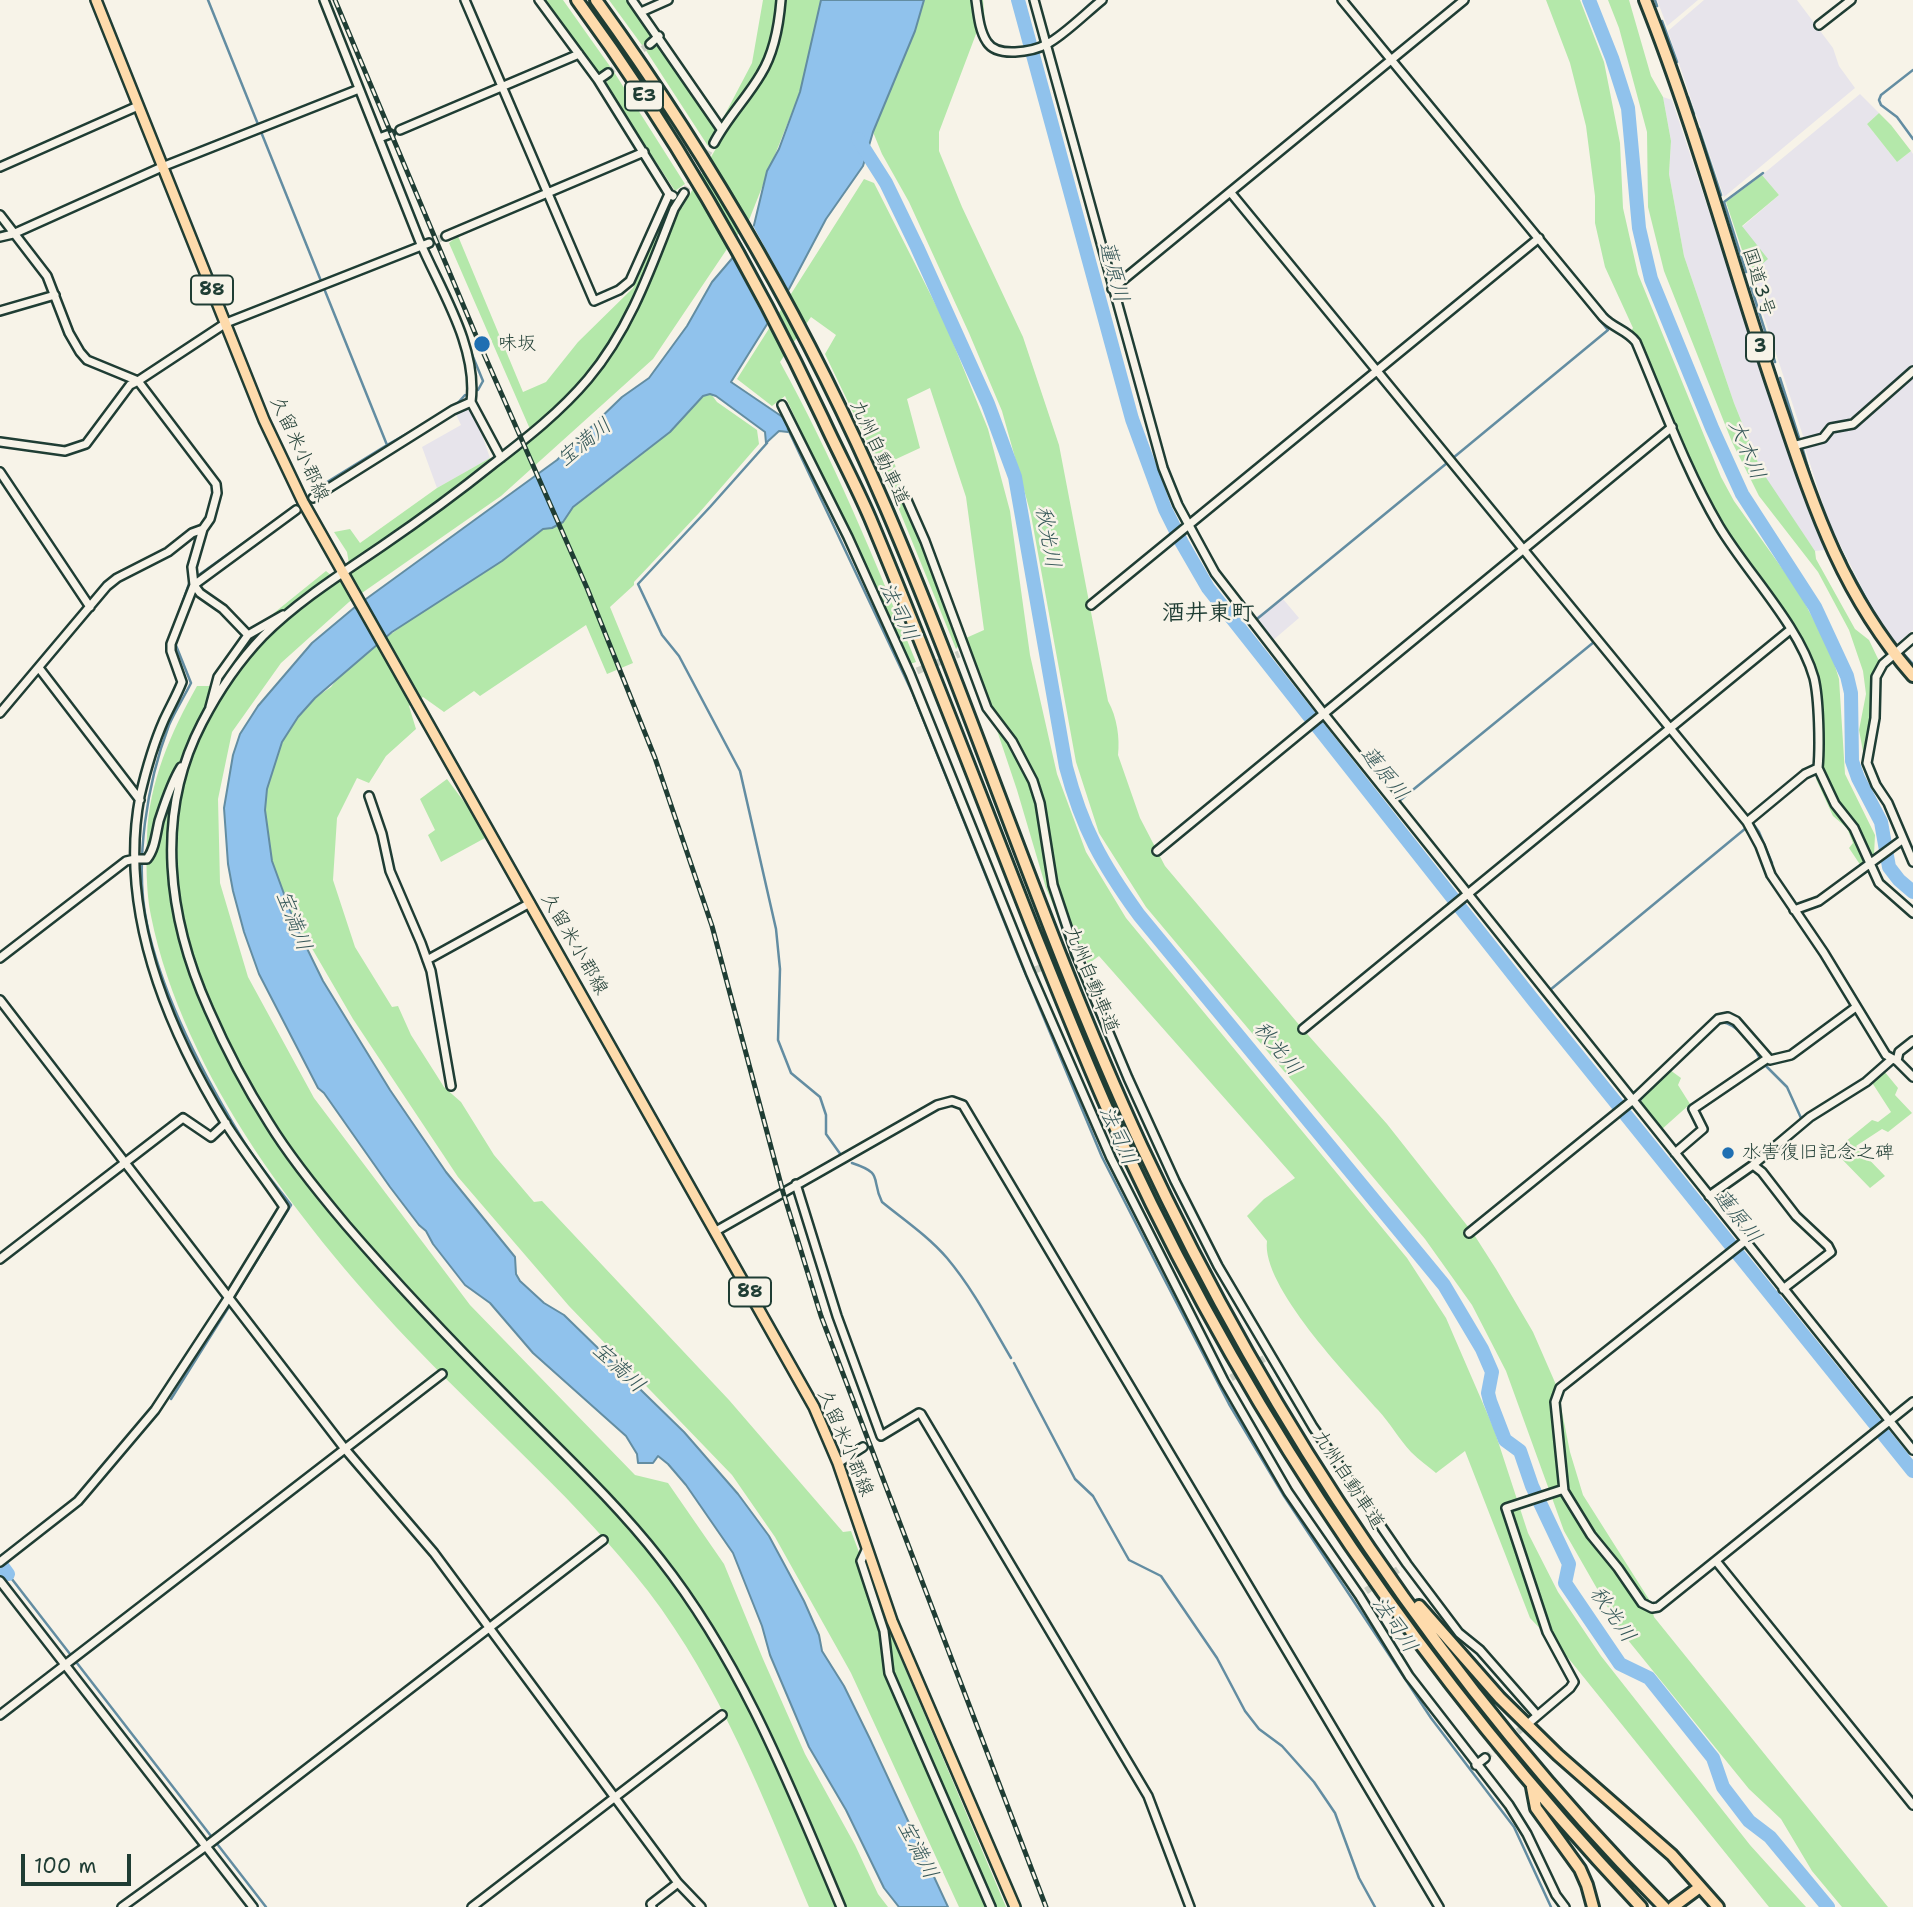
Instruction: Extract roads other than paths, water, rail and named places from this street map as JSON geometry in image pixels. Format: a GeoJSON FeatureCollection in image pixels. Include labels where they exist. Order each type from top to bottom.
{"type":"FeatureCollection","features":[{"type":"Feature","properties":{"kind":"highway","name":"九州自動車道"},"geometry":{"type":"LineString","coordinates":[[577,0],[636,85],[706,195],[792,352],[868,514],[1082,1051],[1168,1238],[1254,1395],[1342,1535],[1417,1643],[1531,1784],[1641,1907]]}},
{"type":"Feature","properties":{"kind":"highway","name":"九州自動車道"},"geometry":{"type":"LineString","coordinates":[[596,0],[718,183],[803,338],[884,504],[1045,914],[1140,1142],[1188,1241],[1269,1388],[1386,1571],[1437,1641],[1530,1757],[1664,1907]]}},
{"type":"Feature","properties":{"kind":"highway","name":"国道3号"},"geometry":{"type":"LineString","coordinates":[[1645,0],[1708,177],[1804,482],[1833,552],[1859,603],[1894,654],[1913,676]]}},
{"type":"Feature","properties":{"kind":"highway"},"geometry":{"type":"LineString","coordinates":[[1386,1571],[1500,1698],[1558,1755],[1672,1855],[1718,1907]]}},
{"type":"Feature","properties":{"kind":"highway"},"geometry":{"type":"LineString","coordinates":[[1531,1784],[1536,1808],[1580,1868],[1593,1907]]}},
{"type":"Feature","properties":{"kind":"highway"},"geometry":{"type":"LineString","coordinates":[[1682,1905],[1700,1886]]}},
{"type":"Feature","properties":{"kind":"main road","name":"久留米小郡線"},"geometry":{"type":"LineString","coordinates":[[96,0],[264,420],[303,502],[814,1407],[838,1464],[892,1621],[1015,1907]]}},
{"type":"Feature","properties":{"kind":"street"},"geometry":{"type":"LineString","coordinates":[[324,0],[425,244],[467,356],[473,390],[471,402],[501,458]]}},
{"type":"Feature","properties":{"kind":"street"},"geometry":{"type":"LineString","coordinates":[[466,0],[594,300],[620,290],[630,281],[669,194]]}},
{"type":"Feature","properties":{"kind":"street"},"geometry":{"type":"LineString","coordinates":[[539,0],[598,80],[669,194]]}},
{"type":"Feature","properties":{"kind":"street"},"geometry":{"type":"LineString","coordinates":[[632,0],[721,129]]}},
{"type":"Feature","properties":{"kind":"street"},"geometry":{"type":"LineString","coordinates":[[641,12],[668,0]]}},
{"type":"Feature","properties":{"kind":"street"},"geometry":{"type":"LineString","coordinates":[[714,143],[762,72],[776,33],[781,0]]}},
{"type":"Feature","properties":{"kind":"street"},"geometry":{"type":"LineString","coordinates":[[976,0],[980,25],[987,42],[1000,52],[1007,53],[1046,45],[1102,0]]}},
{"type":"Feature","properties":{"kind":"street"},"geometry":{"type":"LineString","coordinates":[[1034,0],[1163,468],[1215,573],[1467,894],[1913,1450]]}},
{"type":"Feature","properties":{"kind":"street"},"geometry":{"type":"LineString","coordinates":[[1342,0],[1608,323],[1626,331],[1636,342],[1691,472],[1719,526],[1790,630],[1814,678],[1818,768],[1835,804],[1854,828],[1872,862],[1879,883],[1913,913]]}},
{"type":"Feature","properties":{"kind":"street"},"geometry":{"type":"LineString","coordinates":[[1112,289],[1464,0]]}},
{"type":"Feature","properties":{"kind":"street"},"geometry":{"type":"LineString","coordinates":[[1819,25],[1851,0]]}},
{"type":"Feature","properties":{"kind":"street"},"geometry":{"type":"LineString","coordinates":[[650,44],[659,36]]}},
{"type":"Feature","properties":{"kind":"street"},"geometry":{"type":"LineString","coordinates":[[400,130],[579,54]]}},
{"type":"Feature","properties":{"kind":"street"},"geometry":{"type":"LineString","coordinates":[[598,80],[608,73]]}},
{"type":"Feature","properties":{"kind":"street"},"geometry":{"type":"LineString","coordinates":[[0,237],[13,234],[162,167],[359,89]]}},
{"type":"Feature","properties":{"kind":"street"},"geometry":{"type":"LineString","coordinates":[[0,167],[138,106]]}},
{"type":"Feature","properties":{"kind":"street"},"geometry":{"type":"LineString","coordinates":[[379,138],[390,134]]}},
{"type":"Feature","properties":{"kind":"street"},"geometry":{"type":"LineString","coordinates":[[446,236],[644,152]]}},
{"type":"Feature","properties":{"kind":"street"},"geometry":{"type":"LineString","coordinates":[[1231,193],[1747,822],[1771,875],[1824,953],[1856,1007],[1894,1061],[1913,1077]]}},
{"type":"Feature","properties":{"kind":"street"},"geometry":{"type":"LineString","coordinates":[[0,958],[126,861],[147,859],[151,854],[175,776],[210,709],[246,655],[290,612],[431,513],[567,401],[610,350],[635,306],[682,195],[669,194]]}},
{"type":"Feature","properties":{"kind":"street"},"geometry":{"type":"LineString","coordinates":[[0,215],[39,263],[74,343],[87,359],[138,381],[216,484],[217,493],[210,520],[203,529],[192,566],[194,585],[248,635]]}},
{"type":"Feature","properties":{"kind":"street"},"geometry":{"type":"LineString","coordinates":[[1091,605],[1539,238]]}},
{"type":"Feature","properties":{"kind":"street"},"geometry":{"type":"LineString","coordinates":[[0,442],[65,451],[86,444],[130,385],[226,323],[425,244]]}},
{"type":"Feature","properties":{"kind":"street"},"geometry":{"type":"LineString","coordinates":[[0,311],[55,295]]}},
{"type":"Feature","properties":{"kind":"street"},"geometry":{"type":"LineString","coordinates":[[1793,446],[1823,438],[1830,428],[1853,424],[1913,371]]}},
{"type":"Feature","properties":{"kind":"street"},"geometry":{"type":"LineString","coordinates":[[313,498],[471,402]]}},
{"type":"Feature","properties":{"kind":"street"},"geometry":{"type":"LineString","coordinates":[[782,405],[914,673],[1111,1158],[1288,1492],[1362,1593],[1409,1676],[1509,1805],[1564,1907]]}},
{"type":"Feature","properties":{"kind":"street"},"geometry":{"type":"LineString","coordinates":[[1157,851],[1672,427]]}},
{"type":"Feature","properties":{"kind":"street"},"geometry":{"type":"LineString","coordinates":[[0,472],[90,607]]}},
{"type":"Feature","properties":{"kind":"street"},"geometry":{"type":"LineString","coordinates":[[906,498],[962,653],[987,708],[1012,741],[1033,782],[1040,803],[1053,885],[1074,955],[1175,1181],[1218,1266],[1267,1356],[1407,1564],[1459,1633],[1480,1650],[1537,1716]]}},
{"type":"Feature","properties":{"kind":"street"},"geometry":{"type":"LineString","coordinates":[[3,1560],[78,1501],[155,1410],[284,1207],[226,1123],[191,1058],[160,988],[140,918],[135,859],[140,800],[153,750],[182,682],[171,644],[194,585],[296,510]]}},
{"type":"Feature","properties":{"kind":"street"},"geometry":{"type":"LineString","coordinates":[[0,713],[117,578],[155,560],[192,533],[203,529]]}},
{"type":"Feature","properties":{"kind":"street"},"geometry":{"type":"LineString","coordinates":[[210,709],[218,677],[248,635],[290,612]]}},
{"type":"Feature","properties":{"kind":"street"},"geometry":{"type":"LineString","coordinates":[[1303,1029],[1790,630]]}},
{"type":"Feature","properties":{"kind":"street"},"geometry":{"type":"LineString","coordinates":[[1913,638],[1883,664],[1876,677],[1875,718],[1867,762],[1876,785],[1888,803],[1900,842],[1913,862]]}},
{"type":"Feature","properties":{"kind":"street"},"geometry":{"type":"LineString","coordinates":[[39,668],[140,800]]}},
{"type":"Feature","properties":{"kind":"street"},"geometry":{"type":"LineString","coordinates":[[186,759],[176,795],[171,844],[173,893],[181,933],[193,973],[212,1017],[271,1127],[324,1199],[377,1260],[440,1329],[629,1522],[678,1582],[724,1654],[754,1708],[841,1907]]}},
{"type":"Feature","properties":{"kind":"street"},"geometry":{"type":"LineString","coordinates":[[1747,822],[1805,774],[1818,768]]}},
{"type":"Feature","properties":{"kind":"street"},"geometry":{"type":"LineString","coordinates":[[369,796],[382,834],[390,871],[427,960],[451,1086]]}},
{"type":"Feature","properties":{"kind":"street"},"geometry":{"type":"LineString","coordinates":[[1794,910],[1819,901],[1900,842]]}},
{"type":"Feature","properties":{"kind":"street"},"geometry":{"type":"LineString","coordinates":[[427,960],[530,903]]}},
{"type":"Feature","properties":{"kind":"street"},"geometry":{"type":"LineString","coordinates":[[0,1000],[345,1449],[433,1553],[678,1883],[701,1907]]}},
{"type":"Feature","properties":{"kind":"street"},"geometry":{"type":"LineString","coordinates":[[1469,1233],[1633,1100],[1718,1019],[1728,1017],[1736,1021],[1770,1060],[1779,1060],[1791,1055],[1856,1007]]}},
{"type":"Feature","properties":{"kind":"street"},"geometry":{"type":"LineString","coordinates":[[1709,1196],[1753,1166],[1810,1117],[1894,1061],[1899,1052],[1913,1041]]}},
{"type":"Feature","properties":{"kind":"street"},"geometry":{"type":"LineString","coordinates":[[1675,1153],[1703,1129],[1693,1109],[1768,1058]]}},
{"type":"Feature","properties":{"kind":"street"},"geometry":{"type":"LineString","coordinates":[[716,1231],[937,1105],[952,1101],[963,1105],[1439,1907]]}},
{"type":"Feature","properties":{"kind":"street"},"geometry":{"type":"LineString","coordinates":[[0,1259],[183,1118],[211,1137],[226,1123]]}},
{"type":"Feature","properties":{"kind":"street"},"geometry":{"type":"LineString","coordinates":[[1753,1166],[1762,1172],[1796,1216],[1831,1252],[1783,1289]]}},
{"type":"Feature","properties":{"kind":"street"},"geometry":{"type":"LineString","coordinates":[[796,1184],[837,1316],[881,1436],[921,1414],[1147,1796],[1190,1907]]}},
{"type":"Feature","properties":{"kind":"street"},"geometry":{"type":"LineString","coordinates":[[1745,1241],[1560,1388],[1555,1402],[1561,1491],[1646,1606],[1658,1607],[1913,1402]]}},
{"type":"Feature","properties":{"kind":"street"},"geometry":{"type":"LineString","coordinates":[[0,1715],[442,1374]]}},
{"type":"Feature","properties":{"kind":"street"},"geometry":{"type":"LineString","coordinates":[[838,1464],[863,1447]]}},
{"type":"Feature","properties":{"kind":"street"},"geometry":{"type":"LineString","coordinates":[[1530,1721],[1574,1682],[1547,1632],[1506,1508],[1561,1491]]}},
{"type":"Feature","properties":{"kind":"street"},"geometry":{"type":"LineString","coordinates":[[122,1907],[219,1837],[603,1540]]}},
{"type":"Feature","properties":{"kind":"street"},"geometry":{"type":"LineString","coordinates":[[867,1548],[861,1561],[884,1631],[889,1673],[991,1907]]}},
{"type":"Feature","properties":{"kind":"street"},"geometry":{"type":"LineString","coordinates":[[1716,1561],[1913,1805]]}},
{"type":"Feature","properties":{"kind":"street"},"geometry":{"type":"LineString","coordinates":[[1399,1569],[1407,1564]]}},
{"type":"Feature","properties":{"kind":"street"},"geometry":{"type":"LineString","coordinates":[[0,1581],[208,1845],[253,1907]]}},
{"type":"Feature","properties":{"kind":"street"},"geometry":{"type":"LineString","coordinates":[[472,1907],[722,1715]]}},
{"type":"Feature","properties":{"kind":"street"},"geometry":{"type":"LineString","coordinates":[[1476,1765],[1485,1758]]}},
{"type":"Feature","properties":{"kind":"street"},"geometry":{"type":"LineString","coordinates":[[652,1907],[651,1903],[678,1883]]}},
{"type":"Feature","properties":{"kind":"water","name":"宝満川"},"geometry":{"type":"Polygon","coordinates":[[[821,0],[924,0],[915,31],[873,132],[863,166],[826,219],[789,289],[731,382],[787,420],[793,429],[788,432],[779,431],[766,443],[765,432],[716,396],[703,396],[670,432],[573,507],[563,522],[543,529],[502,561],[392,632],[315,698],[298,717],[282,742],[267,789],[265,810],[272,861],[295,924],[323,981],[390,1090],[446,1172],[515,1257],[516,1274],[520,1281],[544,1303],[564,1315],[684,1432],[738,1494],[769,1536],[804,1601],[819,1635],[822,1651],[844,1686],[948,1907],[899,1907],[884,1888],[846,1810],[809,1747],[770,1655],[762,1626],[733,1553],[686,1485],[658,1456],[653,1463],[638,1463],[637,1454],[626,1436],[533,1353],[490,1303],[465,1285],[318,1088],[259,974],[244,932],[228,864],[224,808],[233,755],[240,734],[258,706],[312,643],[355,607],[557,460],[622,397],[649,378],[687,326],[712,282],[735,255],[754,225],[767,171],[779,149],[800,92],[821,0]]]}},
{"type":"Feature","properties":{"kind":"waterway"},"geometry":{"type":"LineString","coordinates":[[208,0],[387,445],[319,487]]}},
{"type":"Feature","properties":{"kind":"waterway","name":"蓮原川"},"geometry":{"type":"LineString","coordinates":[[1018,0],[1132,419],[1165,509],[1208,588],[1534,1001],[1913,1471]]}},
{"type":"Feature","properties":{"kind":"waterway","name":"大木川"},"geometry":{"type":"LineString","coordinates":[[1589,0],[1628,108],[1639,228],[1651,279],[1742,494],[1815,607],[1847,676],[1851,693],[1852,761],[1881,822],[1889,867],[1913,892]]}},
{"type":"Feature","properties":{"kind":"waterway"},"geometry":{"type":"LineString","coordinates":[[1655,0],[1657,6]]}},
{"type":"Feature","properties":{"kind":"waterway"},"geometry":{"type":"LineString","coordinates":[[1662,21],[1677,62]]}},
{"type":"Feature","properties":{"kind":"waterway"},"geometry":{"type":"LineString","coordinates":[[1913,70],[1881,95],[1879,100],[1881,105],[1897,117],[1913,139]]}},
{"type":"Feature","properties":{"kind":"waterway"},"geometry":{"type":"LineString","coordinates":[[1688,97],[1694,114]]}},
{"type":"Feature","properties":{"kind":"waterway"},"geometry":{"type":"LineString","coordinates":[[1699,129],[1721,195]]}},
{"type":"Feature","properties":{"kind":"waterway","name":"秋光川"},"geometry":{"type":"LineString","coordinates":[[858,139],[886,183],[917,247],[988,404],[1015,477],[1066,767],[1086,827],[1104,862],[1139,915],[1444,1285],[1482,1349],[1492,1372],[1488,1393],[1490,1401],[1505,1440],[1520,1451],[1532,1486],[1569,1564],[1565,1583],[1620,1664],[1649,1678],[1713,1758],[1723,1787],[1749,1821],[1770,1837],[1828,1907]]}},
{"type":"Feature","properties":{"kind":"waterway"},"geometry":{"type":"LineString","coordinates":[[1462,151],[1533,238]]}},
{"type":"Feature","properties":{"kind":"waterway"},"geometry":{"type":"LineString","coordinates":[[1746,272],[1724,202],[1763,173]]}},
{"type":"Feature","properties":{"kind":"waterway"},"geometry":{"type":"LineString","coordinates":[[1453,458],[1608,330],[1538,245]]}},
{"type":"Feature","properties":{"kind":"waterway"},"geometry":{"type":"LineString","coordinates":[[1751,287],[1775,362]]}},
{"type":"Feature","properties":{"kind":"waterway"},"geometry":{"type":"LineString","coordinates":[[471,352],[483,381],[478,390]]}},
{"type":"Feature","properties":{"kind":"waterway"},"geometry":{"type":"LineString","coordinates":[[1780,378],[1800,441]]}},
{"type":"Feature","properties":{"kind":"waterway"},"geometry":{"type":"LineString","coordinates":[[456,405],[465,395]]}},
{"type":"Feature","properties":{"kind":"waterway"},"geometry":{"type":"LineString","coordinates":[[387,445],[429,421]]}},
{"type":"Feature","properties":{"kind":"waterway","name":"法司川"},"geometry":{"type":"LineString","coordinates":[[788,429],[913,694],[1102,1157],[1157,1265],[1229,1404],[1284,1496],[1431,1718],[1514,1827],[1551,1907]]}},
{"type":"Feature","properties":{"kind":"waterway"},"geometry":{"type":"LineString","coordinates":[[767,443],[638,584],[662,635],[679,656],[740,771],[776,929],[780,969],[778,1040],[791,1073],[820,1097],[826,1115],[826,1134],[841,1155]]}},
{"type":"Feature","properties":{"kind":"waterway"},"geometry":{"type":"LineString","coordinates":[[1803,450],[1811,478]]}},
{"type":"Feature","properties":{"kind":"waterway"},"geometry":{"type":"LineString","coordinates":[[1257,619],[1447,463]]}},
{"type":"Feature","properties":{"kind":"waterway"},"geometry":{"type":"LineString","coordinates":[[196,577],[291,509]]}},
{"type":"Feature","properties":{"kind":"waterway"},"geometry":{"type":"LineString","coordinates":[[1831,532],[1846,561]]}},
{"type":"Feature","properties":{"kind":"waterway"},"geometry":{"type":"LineString","coordinates":[[1851,571],[1875,615]]}},
{"type":"Feature","properties":{"kind":"waterway"},"geometry":{"type":"LineString","coordinates":[[176,621],[190,581]]}},
{"type":"Feature","properties":{"kind":"waterway"},"geometry":{"type":"LineString","coordinates":[[1398,802],[1594,642]]}},
{"type":"Feature","properties":{"kind":"waterway"},"geometry":{"type":"LineString","coordinates":[[175,643],[191,683],[169,725],[149,797],[142,850],[143,900],[147,924],[163,978],[185,1034],[246,1146],[291,1205],[235,1296]]}},
{"type":"Feature","properties":{"kind":"waterway"},"geometry":{"type":"LineString","coordinates":[[1903,653],[1913,664]]}},
{"type":"Feature","properties":{"kind":"waterway"},"geometry":{"type":"LineString","coordinates":[[1754,821],[1752,822],[1772,863]]}},
{"type":"Feature","properties":{"kind":"waterway"},"geometry":{"type":"LineString","coordinates":[[1550,990],[1746,828]]}},
{"type":"Feature","properties":{"kind":"waterway"},"geometry":{"type":"LineString","coordinates":[[1708,1033],[1721,1022],[1727,1024],[1745,1036],[1760,1059]]}},
{"type":"Feature","properties":{"kind":"waterway"},"geometry":{"type":"LineString","coordinates":[[1765,1065],[1787,1087],[1801,1118],[1808,1114]]}},
{"type":"Feature","properties":{"kind":"waterway"},"geometry":{"type":"LineString","coordinates":[[1861,1081],[1875,1070]]}},
{"type":"Feature","properties":{"kind":"waterway"},"geometry":{"type":"LineString","coordinates":[[1639,1102],[1644,1094]]}},
{"type":"Feature","properties":{"kind":"waterway"},"geometry":{"type":"LineString","coordinates":[[852,1163],[869,1170],[875,1178],[882,1202],[924,1235],[947,1258],[973,1294],[1011,1358]]}},
{"type":"Feature","properties":{"kind":"waterway"},"geometry":{"type":"LineString","coordinates":[[171,1399],[230,1305]]}},
{"type":"Feature","properties":{"kind":"waterway"},"geometry":{"type":"LineString","coordinates":[[1014,1363],[1075,1479],[1093,1496],[1129,1560],[1161,1576],[1217,1658],[1245,1711],[1259,1729],[1282,1746],[1314,1782],[1335,1813],[1359,1878],[1375,1907]]}},
{"type":"Feature","properties":{"kind":"waterway"},"geometry":{"type":"LineString","coordinates":[[0,1563],[8,1574]]}},
{"type":"Feature","properties":{"kind":"waterway"},"geometry":{"type":"LineString","coordinates":[[8,1574],[266,1907]]}},
{"type":"Feature","properties":{"kind":"tunnel"},"geometry":{"type":"LineString","coordinates":[[608,73],[650,44]]}},
{"type":"Feature","properties":{"kind":"tunnel"},"geometry":{"type":"LineString","coordinates":[[684,193],[714,143]]}},
{"type":"Feature","properties":{"kind":"tunnel"},"geometry":{"type":"LineString","coordinates":[[429,243],[446,236]]}},
{"type":"Feature","properties":{"kind":"tunnel"},"geometry":{"type":"LineString","coordinates":[[917,671],[959,654]]}},
{"type":"Feature","properties":{"kind":"tunnel"},"geometry":{"type":"LineString","coordinates":[[1035,970],[1071,956]]}},
{"type":"Feature","properties":{"kind":"tunnel"},"geometry":{"type":"LineString","coordinates":[[1231,1378],[1265,1358]]}},
{"type":"Feature","properties":{"kind":"tunnel"},"geometry":{"type":"LineString","coordinates":[[1366,1591],[1399,1569]]}},
{"type":"Feature","properties":{"kind":"tunnel"},"geometry":{"type":"LineString","coordinates":[[1485,1758],[1530,1722]]}},
{"type":"Feature","properties":{"kind":"railway"},"geometry":{"type":"LineString","coordinates":[[335,0],[480,345],[587,588],[655,758],[712,926],[783,1192],[821,1316],[1046,1907]]}},
{"type":"Feature","properties":{"kind":"place","name":"味坂"},"geometry":{"type":"Point","coordinates":[482,344]}},
{"type":"Feature","properties":{"kind":"place","name":"水害復旧記念之碑"},"geometry":{"type":"Point","coordinates":[1728,1153]}},
{"type":"Feature","properties":{"kind":"district","name":"酒井東町"},"geometry":{"type":"Point","coordinates":[1208,614]}}]}
